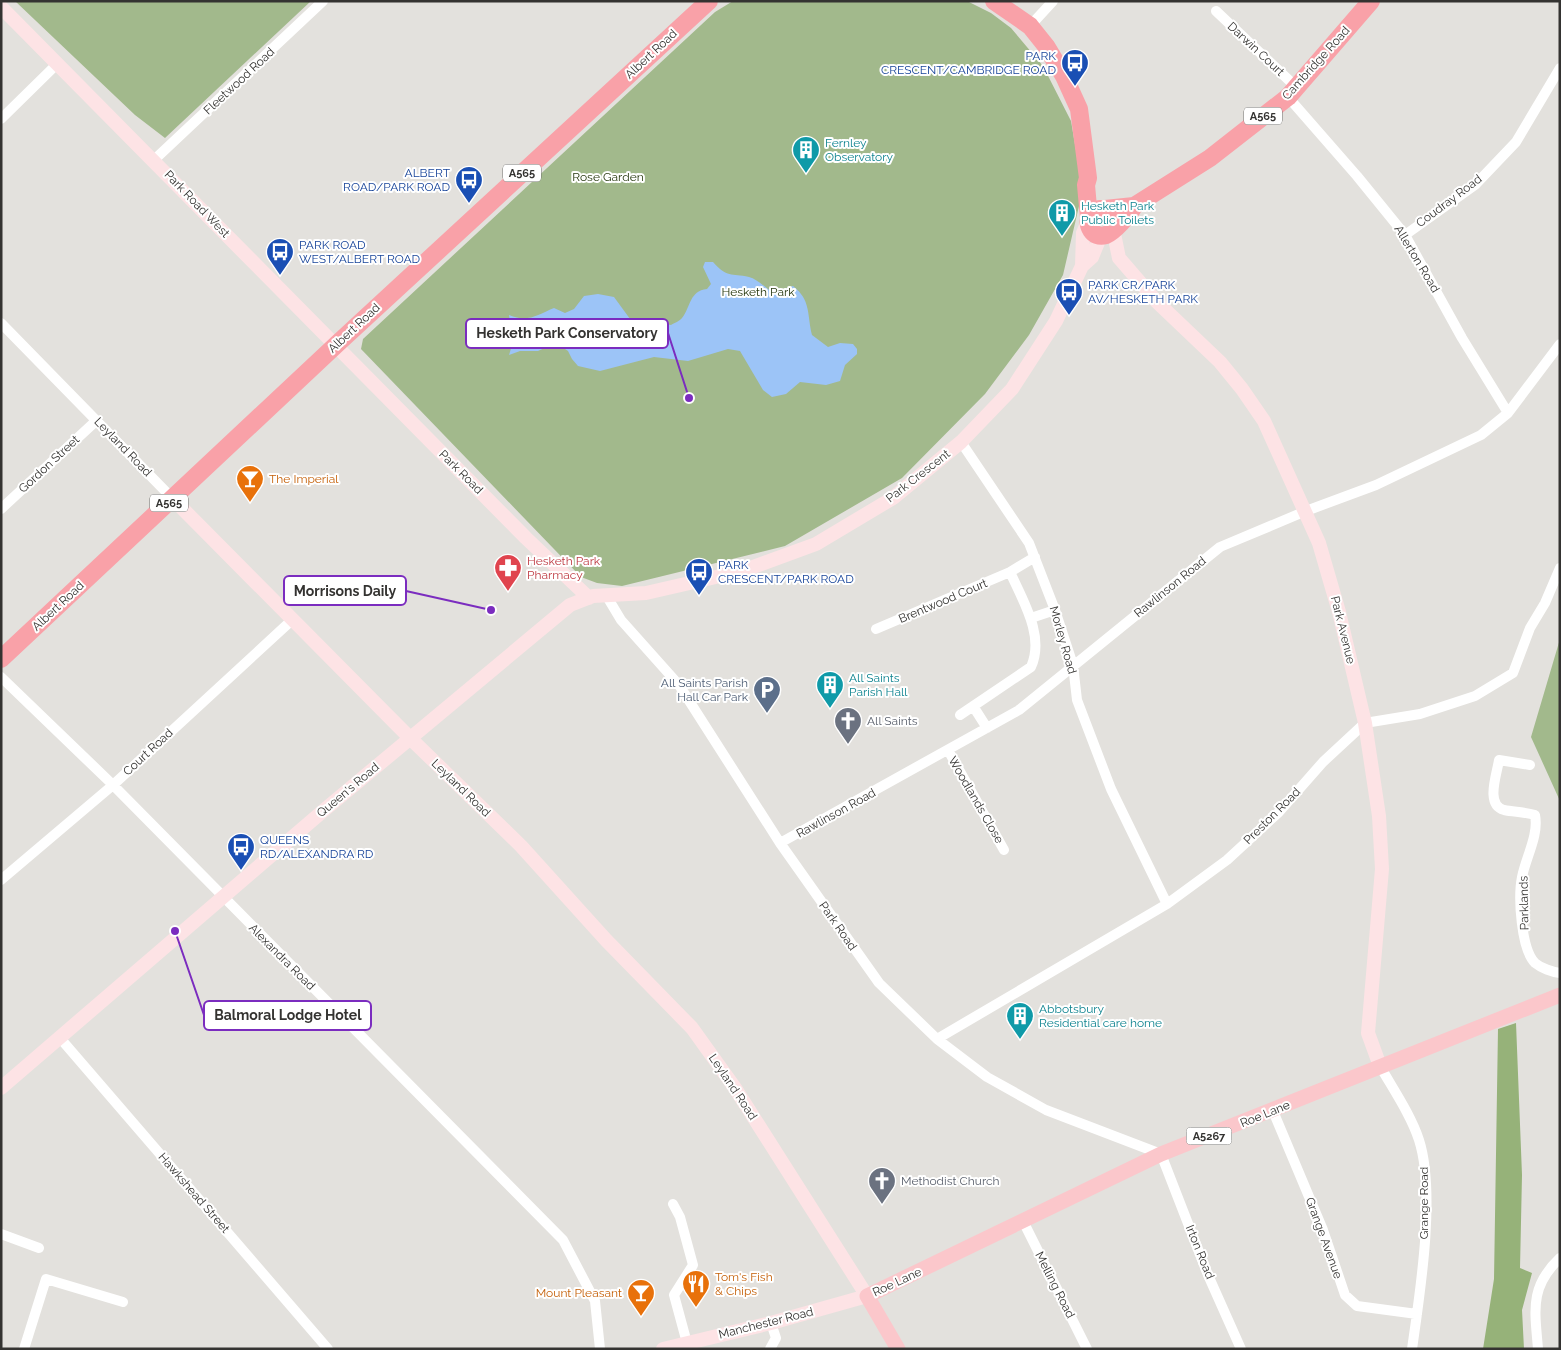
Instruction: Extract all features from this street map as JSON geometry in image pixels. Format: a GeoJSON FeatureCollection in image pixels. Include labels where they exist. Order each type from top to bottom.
{"type":"FeatureCollection","features":[{"type":"Feature","properties":{"kind":"highway","name":"Albert Road"},"geometry":{"type":"LineString","coordinates":[[1,659],[335,346],[709,1]]}},
{"type":"Feature","properties":{"kind":"highway","name":"Park Crescent"},"geometry":{"type":"LineString","coordinates":[[994,1],[1030,26],[1050,53],[1079,109],[1088,178],[1086,185],[1088,220]]}},
{"type":"Feature","properties":{"kind":"highway","name":"Cambridge Road"},"geometry":{"type":"LineString","coordinates":[[1105,209],[1134,206],[1210,158],[1291,91],[1371,1]]}},
{"type":"Feature","properties":{"kind":"highway","name":"Park Crescent"},"geometry":{"type":"LineString","coordinates":[[1088,178],[1094,183],[1105,209]]}},
{"type":"Feature","properties":{"kind":"highway","name":"Cambridge Road"},"geometry":{"type":"LineString","coordinates":[[1107,232],[1129,215],[1134,206]]}},
{"type":"Feature","properties":{"kind":"highway","name":"A565"},"geometry":{"type":"LineString","coordinates":[[1088,220],[1096,210],[1105,209]]}},
{"type":"Feature","properties":{"kind":"highway"},"geometry":{"type":"LineString","coordinates":[[1088,220],[1090,230],[1107,232],[1114,216],[1105,209]]}},
{"type":"Feature","properties":{"kind":"main road","name":"Roe Lane"},"geometry":{"type":"LineString","coordinates":[[867,1296],[1161,1154],[1273,1111],[1380,1066],[1560,995]]}},
{"type":"Feature","properties":{"kind":"main road"},"geometry":{"type":"LineString","coordinates":[[867,1296],[898,1349]]}},
{"type":"Feature","properties":{"kind":"street","name":"Fleetwood Road"},"geometry":{"type":"LineString","coordinates":[[154,160],[323,1]]}},
{"type":"Feature","properties":{"kind":"street"},"geometry":{"type":"LineString","coordinates":[[1030,26],[1053,1]]}},
{"type":"Feature","properties":{"kind":"street","name":"Park Road West"},"geometry":{"type":"LineString","coordinates":[[1,7],[154,160],[335,346]]}},
{"type":"Feature","properties":{"kind":"street","name":"Darwin Court"},"geometry":{"type":"LineString","coordinates":[[1216,11],[1291,91]]}},
{"type":"Feature","properties":{"kind":"street"},"geometry":{"type":"LineString","coordinates":[[1,119],[57,64]]}},
{"type":"Feature","properties":{"kind":"street","name":"Coudray Road"},"geometry":{"type":"LineString","coordinates":[[1405,235],[1475,185],[1516,142],[1560,68]]}},
{"type":"Feature","properties":{"kind":"street","name":"Allerton Road"},"geometry":{"type":"LineString","coordinates":[[1291,91],[1405,235],[1462,338],[1508,413]]}},
{"type":"Feature","properties":{"kind":"street","name":"Park Crescent"},"geometry":{"type":"LineString","coordinates":[[1082,266],[1082,233],[1088,220]]}},
{"type":"Feature","properties":{"kind":"street","name":"Park Crescent"},"geometry":{"type":"LineString","coordinates":[[646,593],[742,571],[816,544],[893,498],[961,442],[1012,389],[1056,321],[1082,266],[1092,256],[1107,232]]}},
{"type":"Feature","properties":{"kind":"street","name":"Park Avenue"},"geometry":{"type":"LineString","coordinates":[[1107,232],[1120,258],[1157,302],[1220,362],[1264,421],[1319,543],[1339,612],[1365,723],[1379,816],[1382,869],[1368,1033],[1380,1066]]}},
{"type":"Feature","properties":{"kind":"street","name":"Leyland Road"},"geometry":{"type":"LineString","coordinates":[[1,323],[292,620],[521,846],[606,940],[692,1028],[735,1088],[867,1296]]}},
{"type":"Feature","properties":{"kind":"street","name":"Rawlinson Road"},"geometry":{"type":"LineString","coordinates":[[780,843],[1019,710],[1220,547],[1306,511],[1376,485],[1449,452],[1480,435],[1508,413],[1560,344]]}},
{"type":"Feature","properties":{"kind":"street","name":"Park Road"},"geometry":{"type":"LineString","coordinates":[[335,346],[588,598]]}},
{"type":"Feature","properties":{"kind":"street","name":"Gordon Street"},"geometry":{"type":"LineString","coordinates":[[1,509],[97,420]]}},
{"type":"Feature","properties":{"kind":"street","name":"Morley Road"},"geometry":{"type":"LineString","coordinates":[[961,442],[1029,543],[1055,610],[1073,665],[1077,700],[1111,789],[1167,904]]}},
{"type":"Feature","properties":{"kind":"street","name":"Brentwood Court"},"geometry":{"type":"LineString","coordinates":[[876,629],[1010,572],[1035,557]]}},
{"type":"Feature","properties":{"kind":"street"},"geometry":{"type":"LineString","coordinates":[[1365,723],[1420,714],[1475,696],[1513,673],[1530,628],[1545,603],[1560,568]]}},
{"type":"Feature","properties":{"kind":"street"},"geometry":{"type":"LineString","coordinates":[[960,715],[1031,667],[1036,656],[1036,642],[1031,618],[1010,572]]}},
{"type":"Feature","properties":{"kind":"street","name":"Queen's Road"},"geometry":{"type":"LineString","coordinates":[[1,1088],[222,897],[560,612],[578,600],[606,595],[646,593]]}},
{"type":"Feature","properties":{"kind":"street","name":"Park Road"},"geometry":{"type":"LineString","coordinates":[[606,595],[621,620],[679,685],[780,843],[878,983],[937,1039],[987,1077],[1046,1110],[1161,1154]]}},
{"type":"Feature","properties":{"kind":"street"},"geometry":{"type":"LineString","coordinates":[[1031,618],[1055,610]]}},
{"type":"Feature","properties":{"kind":"street","name":"Court Road"},"geometry":{"type":"LineString","coordinates":[[1,880],[113,785],[292,620]]}},
{"type":"Feature","properties":{"kind":"street","name":"Alexandra Road"},"geometry":{"type":"LineString","coordinates":[[1,677],[113,785],[563,1240],[595,1301],[600,1349]]}},
{"type":"Feature","properties":{"kind":"street"},"geometry":{"type":"LineString","coordinates":[[974,706],[986,728]]}},
{"type":"Feature","properties":{"kind":"street","name":"Preston Road"},"geometry":{"type":"LineString","coordinates":[[937,1039],[1167,904],[1228,860],[1279,812],[1323,762],[1365,723]]}},
{"type":"Feature","properties":{"kind":"street","name":"Woodlands Close"},"geometry":{"type":"LineString","coordinates":[[948,750],[1004,850]]}},
{"type":"Feature","properties":{"kind":"street","name":"Parklands"},"geometry":{"type":"LineString","coordinates":[[1530,765],[1499,760],[1493,795],[1496,805],[1502,810],[1535,815],[1537,826],[1528,851],[1521,880],[1525,946],[1535,963],[1552,972],[1560,973]]}},
{"type":"Feature","properties":{"kind":"street","name":"Hawkshead Street"},"geometry":{"type":"LineString","coordinates":[[60,1038],[328,1349]]}},
{"type":"Feature","properties":{"kind":"street","name":"Grange Road"},"geometry":{"type":"LineString","coordinates":[[1380,1066],[1419,1139],[1425,1165],[1425,1223],[1412,1349]]}},
{"type":"Feature","properties":{"kind":"street","name":"Grange Avenue"},"geometry":{"type":"LineString","coordinates":[[1273,1111],[1323,1230],[1345,1295],[1357,1306],[1417,1314]]}},
{"type":"Feature","properties":{"kind":"street","name":"Irton Road"},"geometry":{"type":"LineString","coordinates":[[1161,1154],[1208,1275],[1241,1349]]}},
{"type":"Feature","properties":{"kind":"street"},"geometry":{"type":"LineString","coordinates":[[673,1204],[680,1217],[693,1265],[674,1295],[687,1343]]}},
{"type":"Feature","properties":{"kind":"street","name":"Melling Road"},"geometry":{"type":"LineString","coordinates":[[1023,1220],[1087,1349]]}},
{"type":"Feature","properties":{"kind":"street"},"geometry":{"type":"LineString","coordinates":[[1,1234],[39,1248]]}},
{"type":"Feature","properties":{"kind":"street"},"geometry":{"type":"LineString","coordinates":[[1538,1349],[1534,1302],[1542,1280],[1560,1258]]}},
{"type":"Feature","properties":{"kind":"street"},"geometry":{"type":"LineString","coordinates":[[24,1349],[46,1279],[123,1302]]}},
{"type":"Feature","properties":{"kind":"street","name":"Manchester Road"},"geometry":{"type":"LineString","coordinates":[[663,1349],[772,1323],[867,1296]]}},
{"type":"Feature","properties":{"kind":"street"},"geometry":{"type":"LineString","coordinates":[[770,1349],[776,1338],[772,1323]]}},
{"type":"Feature","properties":{"kind":"green space"},"geometry":{"type":"Polygon","coordinates":[[[15,1],[311,1],[165,138],[135,115],[15,1]]]}},
{"type":"Feature","properties":{"kind":"green space","name":"Hesketh Park"},"geometry":{"type":"Polygon","coordinates":[[[733,1],[967,1],[991,13],[1011,28],[1043,66],[1071,121],[1079,168],[1079,206],[1063,275],[1029,335],[985,394],[902,478],[785,546],[622,586],[597,583],[581,577],[361,349],[363,339],[715,12],[733,1]]]}},
{"type":"Feature","properties":{"kind":"green space"},"geometry":{"type":"Polygon","coordinates":[[[1560,639],[1560,801],[1531,737],[1560,639]]]}},
{"type":"Feature","properties":{"kind":"green space"},"geometry":{"type":"Polygon","coordinates":[[[1516,1023],[1522,1175],[1520,1268],[1532,1273],[1522,1310],[1524,1349],[1483,1349],[1494,1279],[1498,1029],[1516,1023]]]}},
{"type":"Feature","properties":{"kind":"water"},"geometry":{"type":"Polygon","coordinates":[[[705,262],[713,262],[726,273],[752,278],[773,293],[793,286],[799,291],[806,302],[812,335],[828,347],[840,343],[853,344],[857,349],[857,354],[845,365],[840,381],[826,385],[800,382],[786,394],[772,397],[763,390],[740,351],[728,349],[688,361],[654,357],[600,371],[578,366],[568,351],[562,347],[549,346],[538,351],[520,351],[509,355],[513,342],[509,315],[527,318],[554,308],[565,313],[574,309],[584,296],[598,294],[614,297],[633,323],[649,321],[671,325],[682,318],[694,296],[701,290],[707,289],[711,284],[703,267],[705,262]]]}},
{"type":"Feature","properties":{"kind":"place","name":"PARK CRESCENT/CAMBRIDGE ROAD"},"geometry":{"type":"Point","coordinates":[1075,87]}},
{"type":"Feature","properties":{"kind":"place","name":"Fernley Observatory"},"geometry":{"type":"Point","coordinates":[806,174]}},
{"type":"Feature","properties":{"kind":"place","name":"ALBERT ROAD/PARK ROAD"},"geometry":{"type":"Point","coordinates":[469,204]}},
{"type":"Feature","properties":{"kind":"place","name":"Hesketh Park Public Toilets"},"geometry":{"type":"Point","coordinates":[1062,237]}},
{"type":"Feature","properties":{"kind":"place","name":"PARK ROAD WEST/ALBERT ROAD"},"geometry":{"type":"Point","coordinates":[280,276]}},
{"type":"Feature","properties":{"kind":"place","name":"PARK CR/PARK AV/HESKETH PARK"},"geometry":{"type":"Point","coordinates":[1069,316]}},
{"type":"Feature","properties":{"kind":"place","name":"Hesketh Park Conservatory"},"geometry":{"type":"Point","coordinates":[689,398]}},
{"type":"Feature","properties":{"kind":"place","name":"The Imperial"},"geometry":{"type":"Point","coordinates":[250,503]}},
{"type":"Feature","properties":{"kind":"place","name":"Hesketh Park Pharmacy"},"geometry":{"type":"Point","coordinates":[508,592]}},
{"type":"Feature","properties":{"kind":"place","name":"PARK CRESCENT/PARK ROAD"},"geometry":{"type":"Point","coordinates":[699,596]}},
{"type":"Feature","properties":{"kind":"place","name":"Morrisons Daily"},"geometry":{"type":"Point","coordinates":[491,610]}},
{"type":"Feature","properties":{"kind":"place","name":"All Saints Parish Hall"},"geometry":{"type":"Point","coordinates":[830,709]}},
{"type":"Feature","properties":{"kind":"place","name":"All Saints Parish Hall Car Park"},"geometry":{"type":"Point","coordinates":[767,714]}},
{"type":"Feature","properties":{"kind":"place","name":"All Saints"},"geometry":{"type":"Point","coordinates":[848,745]}},
{"type":"Feature","properties":{"kind":"place","name":"QUEENS RD/ALEXANDRA RD"},"geometry":{"type":"Point","coordinates":[241,871]}},
{"type":"Feature","properties":{"kind":"place","name":"Balmoral Lodge Hotel"},"geometry":{"type":"Point","coordinates":[175,931]}},
{"type":"Feature","properties":{"kind":"place","name":"Abbotsbury Residential care home"},"geometry":{"type":"Point","coordinates":[1020,1040]}},
{"type":"Feature","properties":{"kind":"place","name":"Methodist Church"},"geometry":{"type":"Point","coordinates":[882,1205]}},
{"type":"Feature","properties":{"kind":"place","name":"Tom's Fish & Chips"},"geometry":{"type":"Point","coordinates":[696,1308]}},
{"type":"Feature","properties":{"kind":"place","name":"Mount Pleasant"},"geometry":{"type":"Point","coordinates":[641,1317]}},
{"type":"Feature","properties":{"kind":"park label","name":"Rose Garden"},"geometry":{"type":"Point","coordinates":[608,177]}}]}
